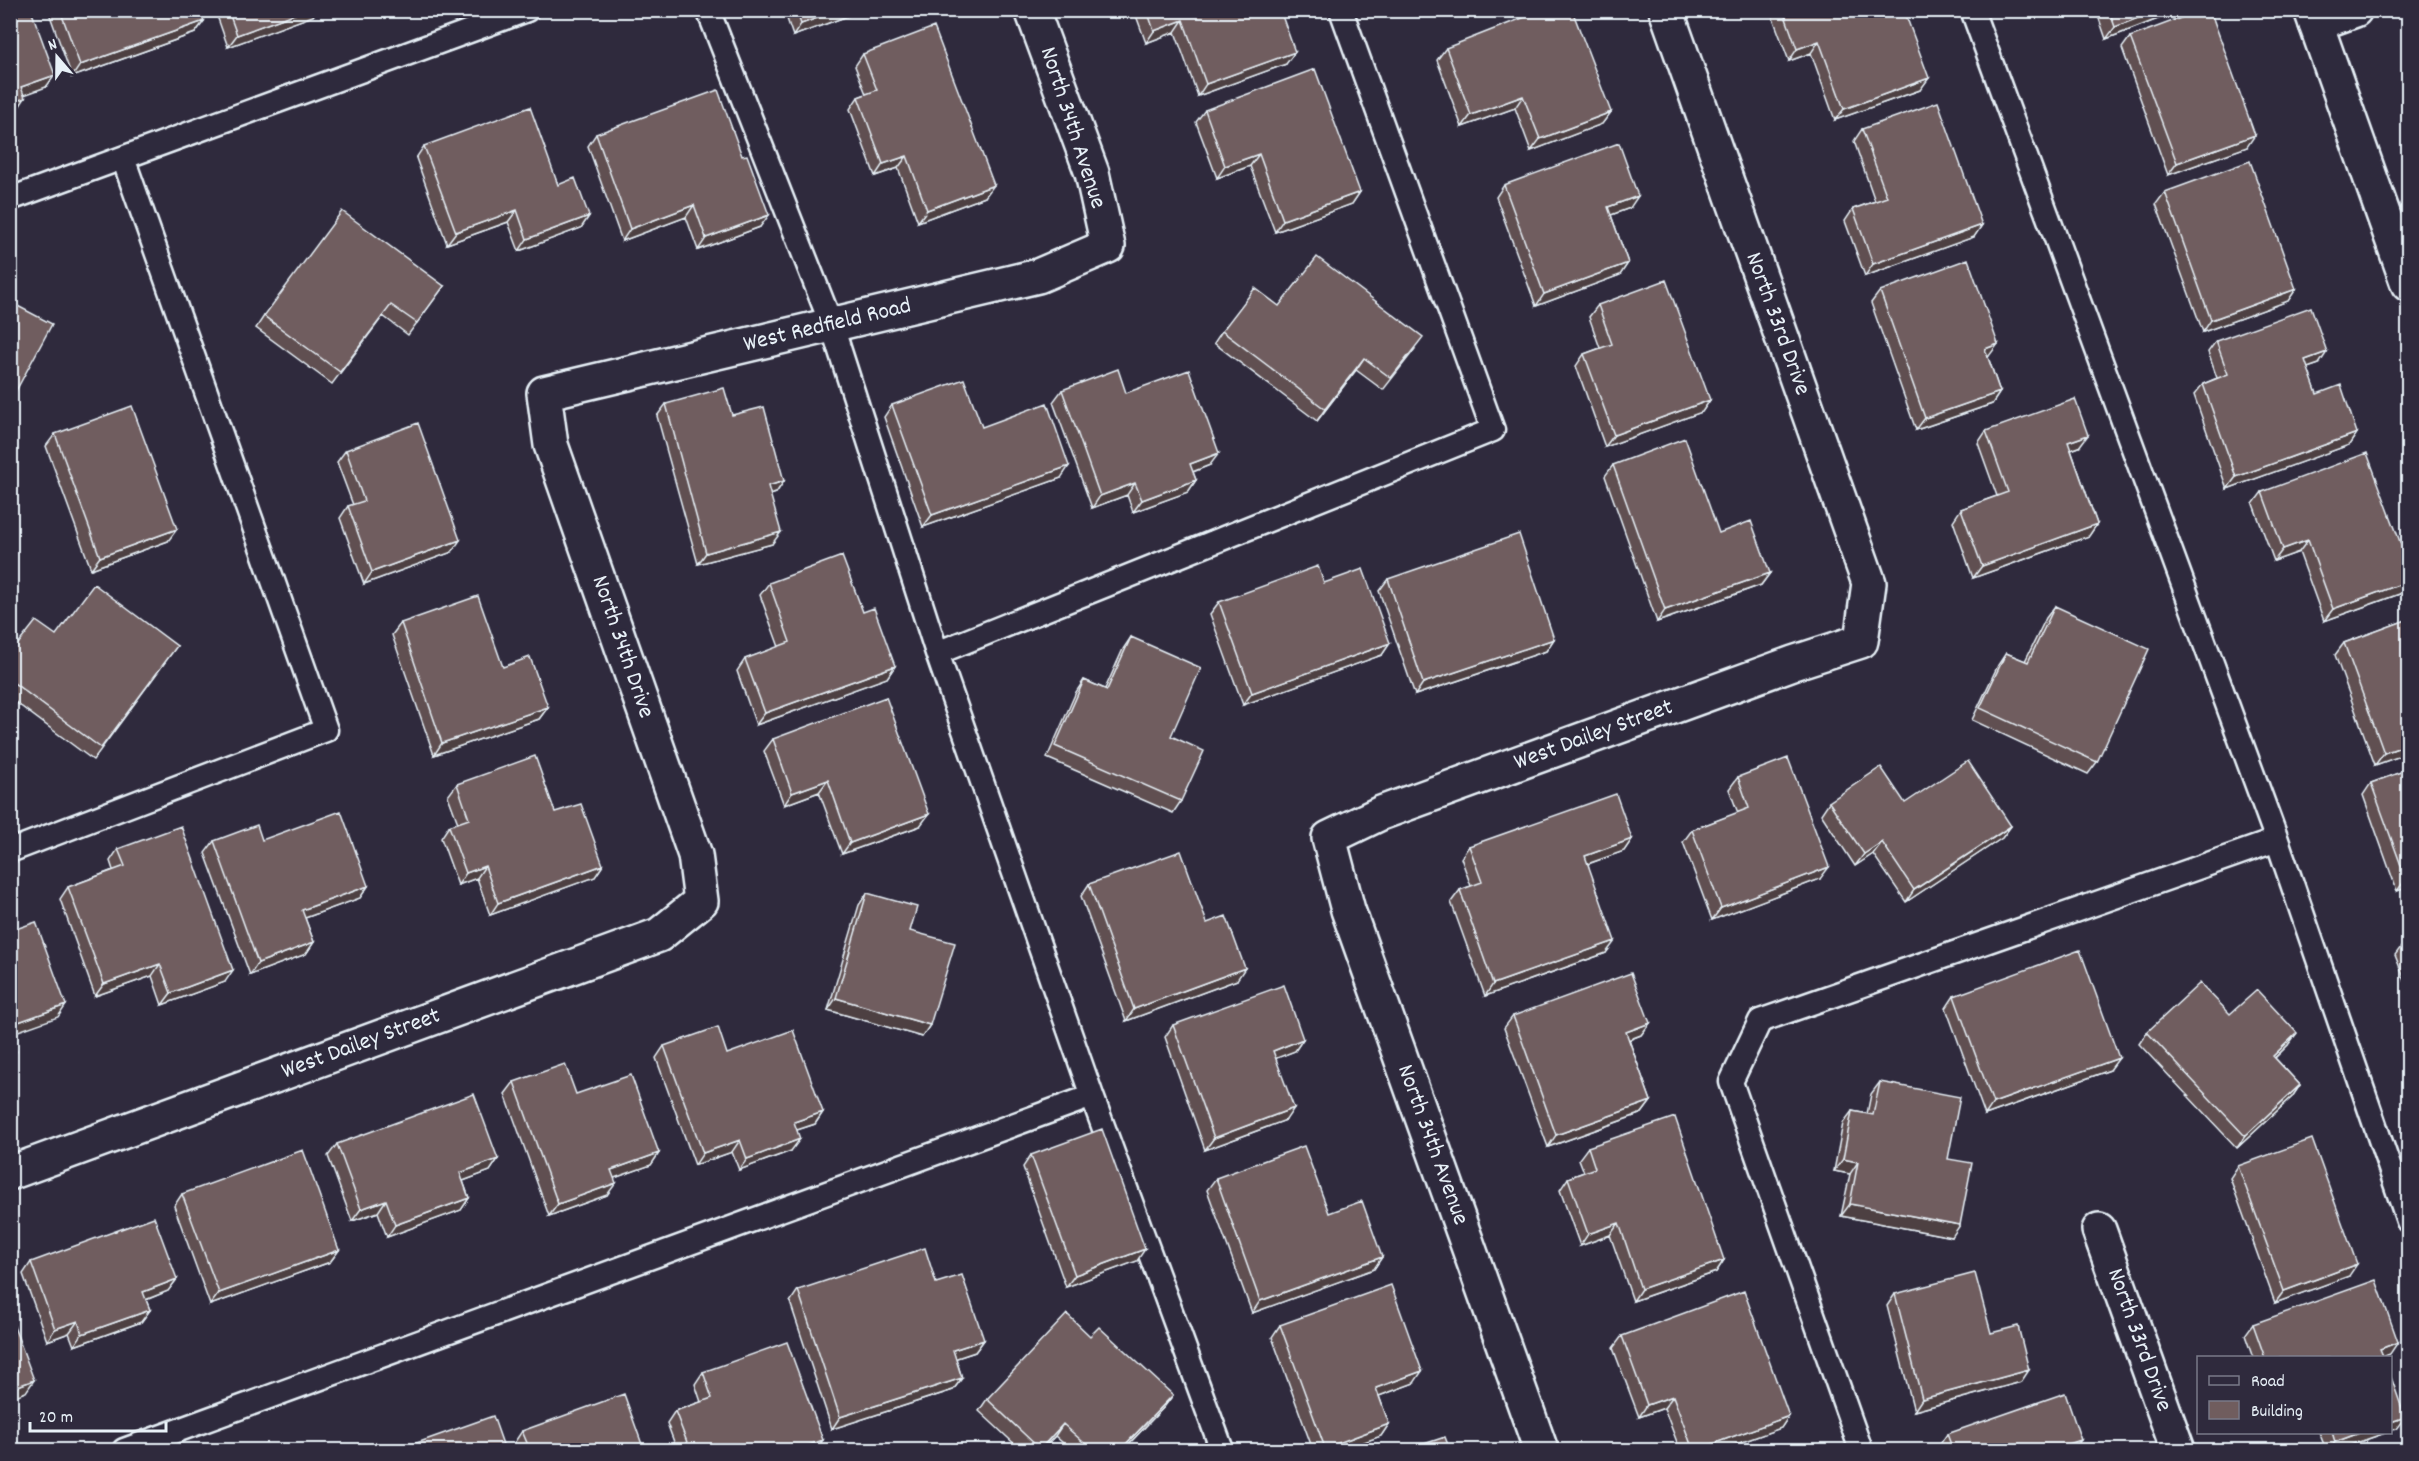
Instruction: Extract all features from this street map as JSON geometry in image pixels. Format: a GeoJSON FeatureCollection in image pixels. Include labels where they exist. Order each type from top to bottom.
{"type":"FeatureCollection","features":[{"type":"Feature","properties":{"kind":"street","name":"North 34th Avenue"},"geometry":{"type":"LineString","coordinates":[[1032,10],[1092,173],[1108,246]]}},
{"type":"Feature","properties":{"kind":"street","name":"North 33rd Drive"},"geometry":{"type":"LineString","coordinates":[[1666,10],[1869,583],[1861,641]]}},
{"type":"Feature","properties":{"kind":"street"},"geometry":{"type":"LineString","coordinates":[[2355,10],[2314,17],[2409,284]]}},
{"type":"Feature","properties":{"kind":"street","name":"West Redfield Road"},"geometry":{"type":"LineString","coordinates":[[544,393],[1038,276],[1108,246]]}},
{"type":"Feature","properties":{"kind":"street","name":"North 34th Drive"},"geometry":{"type":"LineString","coordinates":[[544,393],[550,445],[695,855],[701,901]]}},
{"type":"Feature","properties":{"kind":"street","name":"West Dailey Street"},"geometry":{"type":"LineString","coordinates":[[1329,838],[1382,813],[1793,663],[1861,641]]}},
{"type":"Feature","properties":{"kind":"street","name":"North 34th Avenue"},"geometry":{"type":"LineString","coordinates":[[1329,838],[1348,910],[1541,1450]]}},
{"type":"Feature","properties":{"kind":"street","name":"West Dailey Street"},"geometry":{"type":"LineString","coordinates":[[10,1173],[659,935],[701,901]]}},
{"type":"Feature","properties":{"kind":"street","name":"North 33rd Drive"},"geometry":{"type":"LineString","coordinates":[[2099,1230],[2178,1450]]}},
{"type":"Feature","properties":{"kind":"lane"},"geometry":{"type":"LineString","coordinates":[[10,199],[527,10]]}},
{"type":"Feature","properties":{"kind":"lane"},"geometry":{"type":"LineString","coordinates":[[708,10],[832,326],[937,653],[1092,1096],[1222,1450]]}},
{"type":"Feature","properties":{"kind":"lane"},"geometry":{"type":"LineString","coordinates":[[937,653],[1493,430],[1341,10]]}},
{"type":"Feature","properties":{"kind":"lane"},"geometry":{"type":"LineString","coordinates":[[1972,10],[2277,840],[2409,1221]]}},
{"type":"Feature","properties":{"kind":"lane"},"geometry":{"type":"LineString","coordinates":[[10,850],[326,730],[123,158]]}},
{"type":"Feature","properties":{"kind":"lane"},"geometry":{"type":"LineString","coordinates":[[1861,1450],[1731,1082],[1760,1021],[2277,840]]}},
{"type":"Feature","properties":{"kind":"lane"},"geometry":{"type":"LineString","coordinates":[[124,1450],[1092,1096]]}},
{"type":"Feature","properties":{"kind":"building"},"geometry":{"type":"Polygon","coordinates":[[[10,10],[31,10],[55,75],[21,87],[25,98],[10,103],[10,10]]]}},
{"type":"Feature","properties":{"kind":"building"},"geometry":{"type":"Polygon","coordinates":[[[60,10],[200,10],[204,21],[80,65],[60,10]]]}},
{"type":"Feature","properties":{"kind":"building"},"geometry":{"type":"Polygon","coordinates":[[[228,10],[305,10],[237,35],[228,10]]]}},
{"type":"Feature","properties":{"kind":"building"},"geometry":{"type":"Polygon","coordinates":[[[796,10],[839,10],[801,24],[796,10]]]}},
{"type":"Feature","properties":{"kind":"building"},"geometry":{"type":"Polygon","coordinates":[[[1147,10],[1280,10],[1295,52],[1206,84],[1183,20],[1154,31],[1147,10]]]}},
{"type":"Feature","properties":{"kind":"building"},"geometry":{"type":"Polygon","coordinates":[[[1543,10],[1572,10],[1611,112],[1540,139],[1523,96],[1471,115],[1446,48],[1543,10]]]}},
{"type":"Feature","properties":{"kind":"building"},"geometry":{"type":"Polygon","coordinates":[[[1783,10],[1904,10],[1929,78],[1844,109],[1819,41],[1797,49],[1783,10]]]}},
{"type":"Feature","properties":{"kind":"building"},"geometry":{"type":"Polygon","coordinates":[[[2109,10],[2158,10],[2115,27],[2109,10]]]}},
{"type":"Feature","properties":{"kind":"building"},"geometry":{"type":"Polygon","coordinates":[[[2202,10],[2210,10],[2255,135],[2177,163],[2130,37],[2202,10]]]}},
{"type":"Feature","properties":{"kind":"building"},"geometry":{"type":"Polygon","coordinates":[[[934,27],[994,185],[927,210],[907,156],[883,164],[858,97],[877,90],[863,54],[934,27]]]}},
{"type":"Feature","properties":{"kind":"building"},"geometry":{"type":"Polygon","coordinates":[[[1315,69],[1360,192],[1283,220],[1259,154],[1225,166],[1205,110],[1315,69]]]}},
{"type":"Feature","properties":{"kind":"building"},"geometry":{"type":"Polygon","coordinates":[[[718,90],[742,156],[747,155],[769,215],[706,238],[694,205],[630,229],[596,134],[718,90]]]}},
{"type":"Feature","properties":{"kind":"building"},"geometry":{"type":"Polygon","coordinates":[[[1938,102],[1982,225],[1873,264],[1853,209],[1887,197],[1862,129],[1938,102]]]}},
{"type":"Feature","properties":{"kind":"building"},"geometry":{"type":"Polygon","coordinates":[[[530,107],[558,185],[575,178],[589,216],[527,239],[517,210],[456,232],[424,146],[530,107]]]}},
{"type":"Feature","properties":{"kind":"building"},"geometry":{"type":"Polygon","coordinates":[[[1619,143],[1638,196],[1608,207],[1628,263],[1544,294],[1504,185],[1619,143]]]}},
{"type":"Feature","properties":{"kind":"building"},"geometry":{"type":"Polygon","coordinates":[[[2250,161],[2296,289],[2211,320],[2165,192],[2250,161]]]}},
{"type":"Feature","properties":{"kind":"building"},"geometry":{"type":"Polygon","coordinates":[[[342,211],[444,286],[417,323],[391,305],[340,372],[264,316],[342,211]]]}},
{"type":"Feature","properties":{"kind":"building"},"geometry":{"type":"Polygon","coordinates":[[[1317,257],[1423,337],[1391,378],[1364,358],[1325,409],[1222,331],[1255,288],[1279,306],[1317,257]]]}},
{"type":"Feature","properties":{"kind":"building"},"geometry":{"type":"Polygon","coordinates":[[[1968,259],[1998,344],[1985,349],[2000,392],[1925,418],[1880,291],[1968,259]]]}},
{"type":"Feature","properties":{"kind":"building"},"geometry":{"type":"Polygon","coordinates":[[[1666,280],[1710,400],[1614,435],[1584,354],[1612,344],[1598,305],[1666,280]]]}},
{"type":"Feature","properties":{"kind":"building"},"geometry":{"type":"Polygon","coordinates":[[[10,302],[52,324],[10,402],[10,302]]]}},
{"type":"Feature","properties":{"kind":"building"},"geometry":{"type":"Polygon","coordinates":[[[2311,307],[2327,352],[2305,360],[2317,394],[2341,385],[2357,433],[2236,477],[2203,384],[2228,374],[2216,341],[2311,307]]]}},
{"type":"Feature","properties":{"kind":"building"},"geometry":{"type":"Polygon","coordinates":[[[1118,369],[1126,393],[1189,370],[1219,453],[1190,464],[1196,480],[1142,500],[1135,483],[1100,496],[1062,390],[1118,369]]]}},
{"type":"Feature","properties":{"kind":"building"},"geometry":{"type":"Polygon","coordinates":[[[964,379],[982,427],[1047,403],[1069,466],[932,515],[892,405],[964,379]]]}},
{"type":"Feature","properties":{"kind":"building"},"geometry":{"type":"Polygon","coordinates":[[[724,388],[732,415],[764,407],[784,481],[768,486],[781,532],[706,553],[666,404],[724,388]]]}},
{"type":"Feature","properties":{"kind":"building"},"geometry":{"type":"Polygon","coordinates":[[[2075,399],[2088,435],[2068,442],[2097,524],[1982,566],[1961,509],[2008,492],[1986,431],[2075,399]]]}},
{"type":"Feature","properties":{"kind":"building"},"geometry":{"type":"Polygon","coordinates":[[[132,406],[177,529],[100,557],[55,434],[132,406]]]}},
{"type":"Feature","properties":{"kind":"building"},"geometry":{"type":"Polygon","coordinates":[[[418,423],[460,540],[372,572],[348,506],[364,501],[346,450],[418,423]]]}},
{"type":"Feature","properties":{"kind":"building"},"geometry":{"type":"Polygon","coordinates":[[[1685,438],[1719,533],[1751,521],[1770,573],[1665,610],[1613,465],[1685,438]]]}},
{"type":"Feature","properties":{"kind":"building"},"geometry":{"type":"Polygon","coordinates":[[[2367,453],[2409,566],[2409,581],[2333,609],[2308,540],[2283,549],[2262,492],[2367,453]]]}},
{"type":"Feature","properties":{"kind":"building"},"geometry":{"type":"Polygon","coordinates":[[[1519,534],[1554,639],[1423,683],[1388,579],[1519,534]]]}},
{"type":"Feature","properties":{"kind":"building"},"geometry":{"type":"Polygon","coordinates":[[[842,556],[863,612],[874,608],[895,666],[765,713],[745,659],[790,642],[769,583],[842,556]]]}},
{"type":"Feature","properties":{"kind":"building"},"geometry":{"type":"Polygon","coordinates":[[[1318,566],[1324,583],[1363,569],[1390,643],[1252,693],[1219,602],[1318,566]]]}},
{"type":"Feature","properties":{"kind":"building"},"geometry":{"type":"Polygon","coordinates":[[[94,584],[177,646],[101,748],[10,680],[10,654],[36,621],[56,635],[94,584]]]}},
{"type":"Feature","properties":{"kind":"building"},"geometry":{"type":"Polygon","coordinates":[[[478,596],[503,667],[530,657],[548,707],[442,743],[401,623],[478,596]]]}},
{"type":"Feature","properties":{"kind":"building"},"geometry":{"type":"Polygon","coordinates":[[[2055,606],[2149,649],[2097,762],[1980,708],[2006,653],[2028,662],[2055,606]]]}},
{"type":"Feature","properties":{"kind":"building"},"geometry":{"type":"Polygon","coordinates":[[[2409,619],[2409,744],[2384,753],[2344,643],[2409,619]]]}},
{"type":"Feature","properties":{"kind":"building"},"geometry":{"type":"Polygon","coordinates":[[[1131,637],[1201,668],[1171,736],[1204,751],[1181,801],[1055,746],[1084,680],[1107,690],[1131,637]]]}},
{"type":"Feature","properties":{"kind":"building"},"geometry":{"type":"Polygon","coordinates":[[[886,697],[929,814],[850,843],[828,780],[792,793],[773,739],[886,697]]]}},
{"type":"Feature","properties":{"kind":"building"},"geometry":{"type":"Polygon","coordinates":[[[535,756],[555,812],[581,804],[603,865],[498,903],[485,866],[466,873],[449,826],[469,819],[457,784],[535,756]]]}},
{"type":"Feature","properties":{"kind":"building"},"geometry":{"type":"Polygon","coordinates":[[[1788,758],[1829,867],[1721,908],[1692,830],[1749,808],[1738,777],[1788,758]]]}},
{"type":"Feature","properties":{"kind":"building"},"geometry":{"type":"Polygon","coordinates":[[[1968,761],[2011,826],[1914,890],[1882,842],[1864,854],[1829,802],[1881,767],[1905,803],[1968,761]]]}},
{"type":"Feature","properties":{"kind":"building"},"geometry":{"type":"Polygon","coordinates":[[[2409,769],[2409,878],[2406,879],[2371,783],[2409,769]]]}},
{"type":"Feature","properties":{"kind":"building"},"geometry":{"type":"Polygon","coordinates":[[[1616,794],[1632,839],[1585,856],[1615,941],[1493,984],[1460,890],[1482,882],[1469,846],[1616,794]]]}},
{"type":"Feature","properties":{"kind":"building"},"geometry":{"type":"Polygon","coordinates":[[[341,811],[368,886],[302,910],[314,942],[258,963],[214,841],[257,825],[262,840],[341,811]]]}},
{"type":"Feature","properties":{"kind":"building"},"geometry":{"type":"Polygon","coordinates":[[[181,826],[233,970],[171,993],[160,964],[104,984],[68,887],[125,866],[118,849],[181,826]]]}},
{"type":"Feature","properties":{"kind":"building"},"geometry":{"type":"Polygon","coordinates":[[[1181,851],[1207,923],[1226,916],[1245,968],[1134,1009],[1089,884],[1181,851]]]}},
{"type":"Feature","properties":{"kind":"building"},"geometry":{"type":"Polygon","coordinates":[[[867,893],[917,907],[910,931],[955,943],[930,1025],[836,998],[867,893]]]}},
{"type":"Feature","properties":{"kind":"building"},"geometry":{"type":"Polygon","coordinates":[[[36,922],[66,1005],[10,1025],[10,931],[36,922]]]}},
{"type":"Feature","properties":{"kind":"building"},"geometry":{"type":"Polygon","coordinates":[[[2409,942],[2409,956],[2404,943],[2409,942]]]}},
{"type":"Feature","properties":{"kind":"building"},"geometry":{"type":"Polygon","coordinates":[[[2080,950],[2119,1058],[1993,1103],[1954,996],[2080,950]]]}},
{"type":"Feature","properties":{"kind":"building"},"geometry":{"type":"Polygon","coordinates":[[[1631,973],[1650,1023],[1626,1032],[1651,1101],[1556,1135],[1513,1016],[1631,973]]]}},
{"type":"Feature","properties":{"kind":"building"},"geometry":{"type":"Polygon","coordinates":[[[2200,983],[2230,1014],[2257,990],[2297,1033],[2273,1056],[2300,1085],[2245,1136],[2147,1032],[2200,983]]]}},
{"type":"Feature","properties":{"kind":"building"},"geometry":{"type":"Polygon","coordinates":[[[1284,985],[1303,1039],[1273,1051],[1294,1108],[1214,1138],[1173,1025],[1284,985]]]}},
{"type":"Feature","properties":{"kind":"building"},"geometry":{"type":"Polygon","coordinates":[[[718,1027],[727,1054],[793,1030],[823,1112],[794,1122],[800,1139],[747,1159],[740,1140],[703,1153],[664,1046],[718,1027]]]}},
{"type":"Feature","properties":{"kind":"building"},"geometry":{"type":"Polygon","coordinates":[[[10,1036],[16,1052],[10,1054],[10,1036]]]}},
{"type":"Feature","properties":{"kind":"building"},"geometry":{"type":"Polygon","coordinates":[[[565,1064],[576,1094],[631,1075],[659,1153],[611,1170],[616,1183],[558,1204],[514,1082],[565,1064]]]}},
{"type":"Feature","properties":{"kind":"building"},"geometry":{"type":"Polygon","coordinates":[[[1880,1082],[1960,1097],[1948,1159],[1972,1163],[1960,1225],[1850,1204],[1858,1162],[1843,1159],[1852,1111],[1873,1115],[1880,1082]]]}},
{"type":"Feature","properties":{"kind":"building"},"geometry":{"type":"Polygon","coordinates":[[[474,1094],[498,1159],[460,1173],[469,1198],[395,1225],[386,1200],[361,1209],[337,1144],[474,1094]]]}},
{"type":"Feature","properties":{"kind":"building"},"geometry":{"type":"Polygon","coordinates":[[[1675,1117],[1724,1260],[1641,1289],[1619,1223],[1588,1234],[1568,1178],[1595,1168],[1588,1147],[1675,1117]]]}},
{"type":"Feature","properties":{"kind":"building"},"geometry":{"type":"Polygon","coordinates":[[[1102,1129],[1145,1249],[1075,1275],[1031,1155],[1102,1129]]]}},
{"type":"Feature","properties":{"kind":"building"},"geometry":{"type":"Polygon","coordinates":[[[2312,1139],[2357,1264],[2284,1291],[2238,1166],[2312,1139]]]}},
{"type":"Feature","properties":{"kind":"building"},"geometry":{"type":"Polygon","coordinates":[[[1304,1146],[1329,1213],[1362,1201],[1382,1257],[1260,1301],[1216,1178],[1304,1146]]]}},
{"type":"Feature","properties":{"kind":"building"},"geometry":{"type":"Polygon","coordinates":[[[303,1150],[339,1250],[219,1293],[182,1194],[303,1150]]]}},
{"type":"Feature","properties":{"kind":"building"},"geometry":{"type":"Polygon","coordinates":[[[154,1217],[177,1279],[143,1292],[150,1310],[82,1334],[78,1321],[55,1329],[31,1262],[154,1217]]]}},
{"type":"Feature","properties":{"kind":"building"},"geometry":{"type":"Polygon","coordinates":[[[925,1248],[936,1283],[962,1275],[984,1340],[953,1350],[962,1378],[840,1417],[798,1290],[925,1248]]]}},
{"type":"Feature","properties":{"kind":"building"},"geometry":{"type":"Polygon","coordinates":[[[1975,1273],[1991,1333],[2018,1326],[2029,1370],[1922,1399],[1895,1294],[1975,1273]]]}},
{"type":"Feature","properties":{"kind":"building"},"geometry":{"type":"Polygon","coordinates":[[[2376,1280],[2398,1342],[2380,1349],[2383,1356],[2264,1356],[2253,1324],[2376,1280]]]}},
{"type":"Feature","properties":{"kind":"building"},"geometry":{"type":"Polygon","coordinates":[[[1391,1285],[1422,1371],[1376,1388],[1389,1424],[1325,1448],[1280,1325],[1391,1285]]]}},
{"type":"Feature","properties":{"kind":"building"},"geometry":{"type":"Polygon","coordinates":[[[1744,1291],[1789,1416],[1693,1450],[1673,1396],[1647,1405],[1622,1336],[1744,1291]]]}},
{"type":"Feature","properties":{"kind":"building"},"geometry":{"type":"Polygon","coordinates":[[[1067,1314],[1090,1336],[1099,1327],[1173,1395],[1120,1450],[1092,1450],[1063,1424],[1040,1449],[987,1399],[1067,1314]]]}},
{"type":"Feature","properties":{"kind":"building"},"geometry":{"type":"Polygon","coordinates":[[[10,1316],[34,1380],[10,1389],[10,1316]]]}},
{"type":"Feature","properties":{"kind":"building"},"geometry":{"type":"Polygon","coordinates":[[[787,1342],[823,1440],[795,1450],[690,1450],[675,1411],[712,1398],[703,1372],[787,1342]]]}},
{"type":"Feature","properties":{"kind":"building"},"geometry":{"type":"Polygon","coordinates":[[[2392,1380],[2405,1417],[2392,1422],[2392,1380]]]}},
{"type":"Feature","properties":{"kind":"building"},"geometry":{"type":"Polygon","coordinates":[[[2065,1393],[2081,1440],[2050,1450],[1953,1450],[1947,1434],[2065,1393]]]}},
{"type":"Feature","properties":{"kind":"building"},"geometry":{"type":"Polygon","coordinates":[[[624,1394],[644,1450],[530,1450],[522,1431],[624,1394]]]}},
{"type":"Feature","properties":{"kind":"building"},"geometry":{"type":"Polygon","coordinates":[[[493,1416],[505,1450],[397,1450],[493,1416]]]}},
{"type":"Feature","properties":{"kind":"building"},"geometry":{"type":"Polygon","coordinates":[[[2333,1434],[2357,1434],[2335,1442],[2333,1434]]]}},
{"type":"Feature","properties":{"kind":"building"},"geometry":{"type":"Polygon","coordinates":[[[1445,1437],[1450,1450],[1406,1450],[1445,1437]]]}}]}
